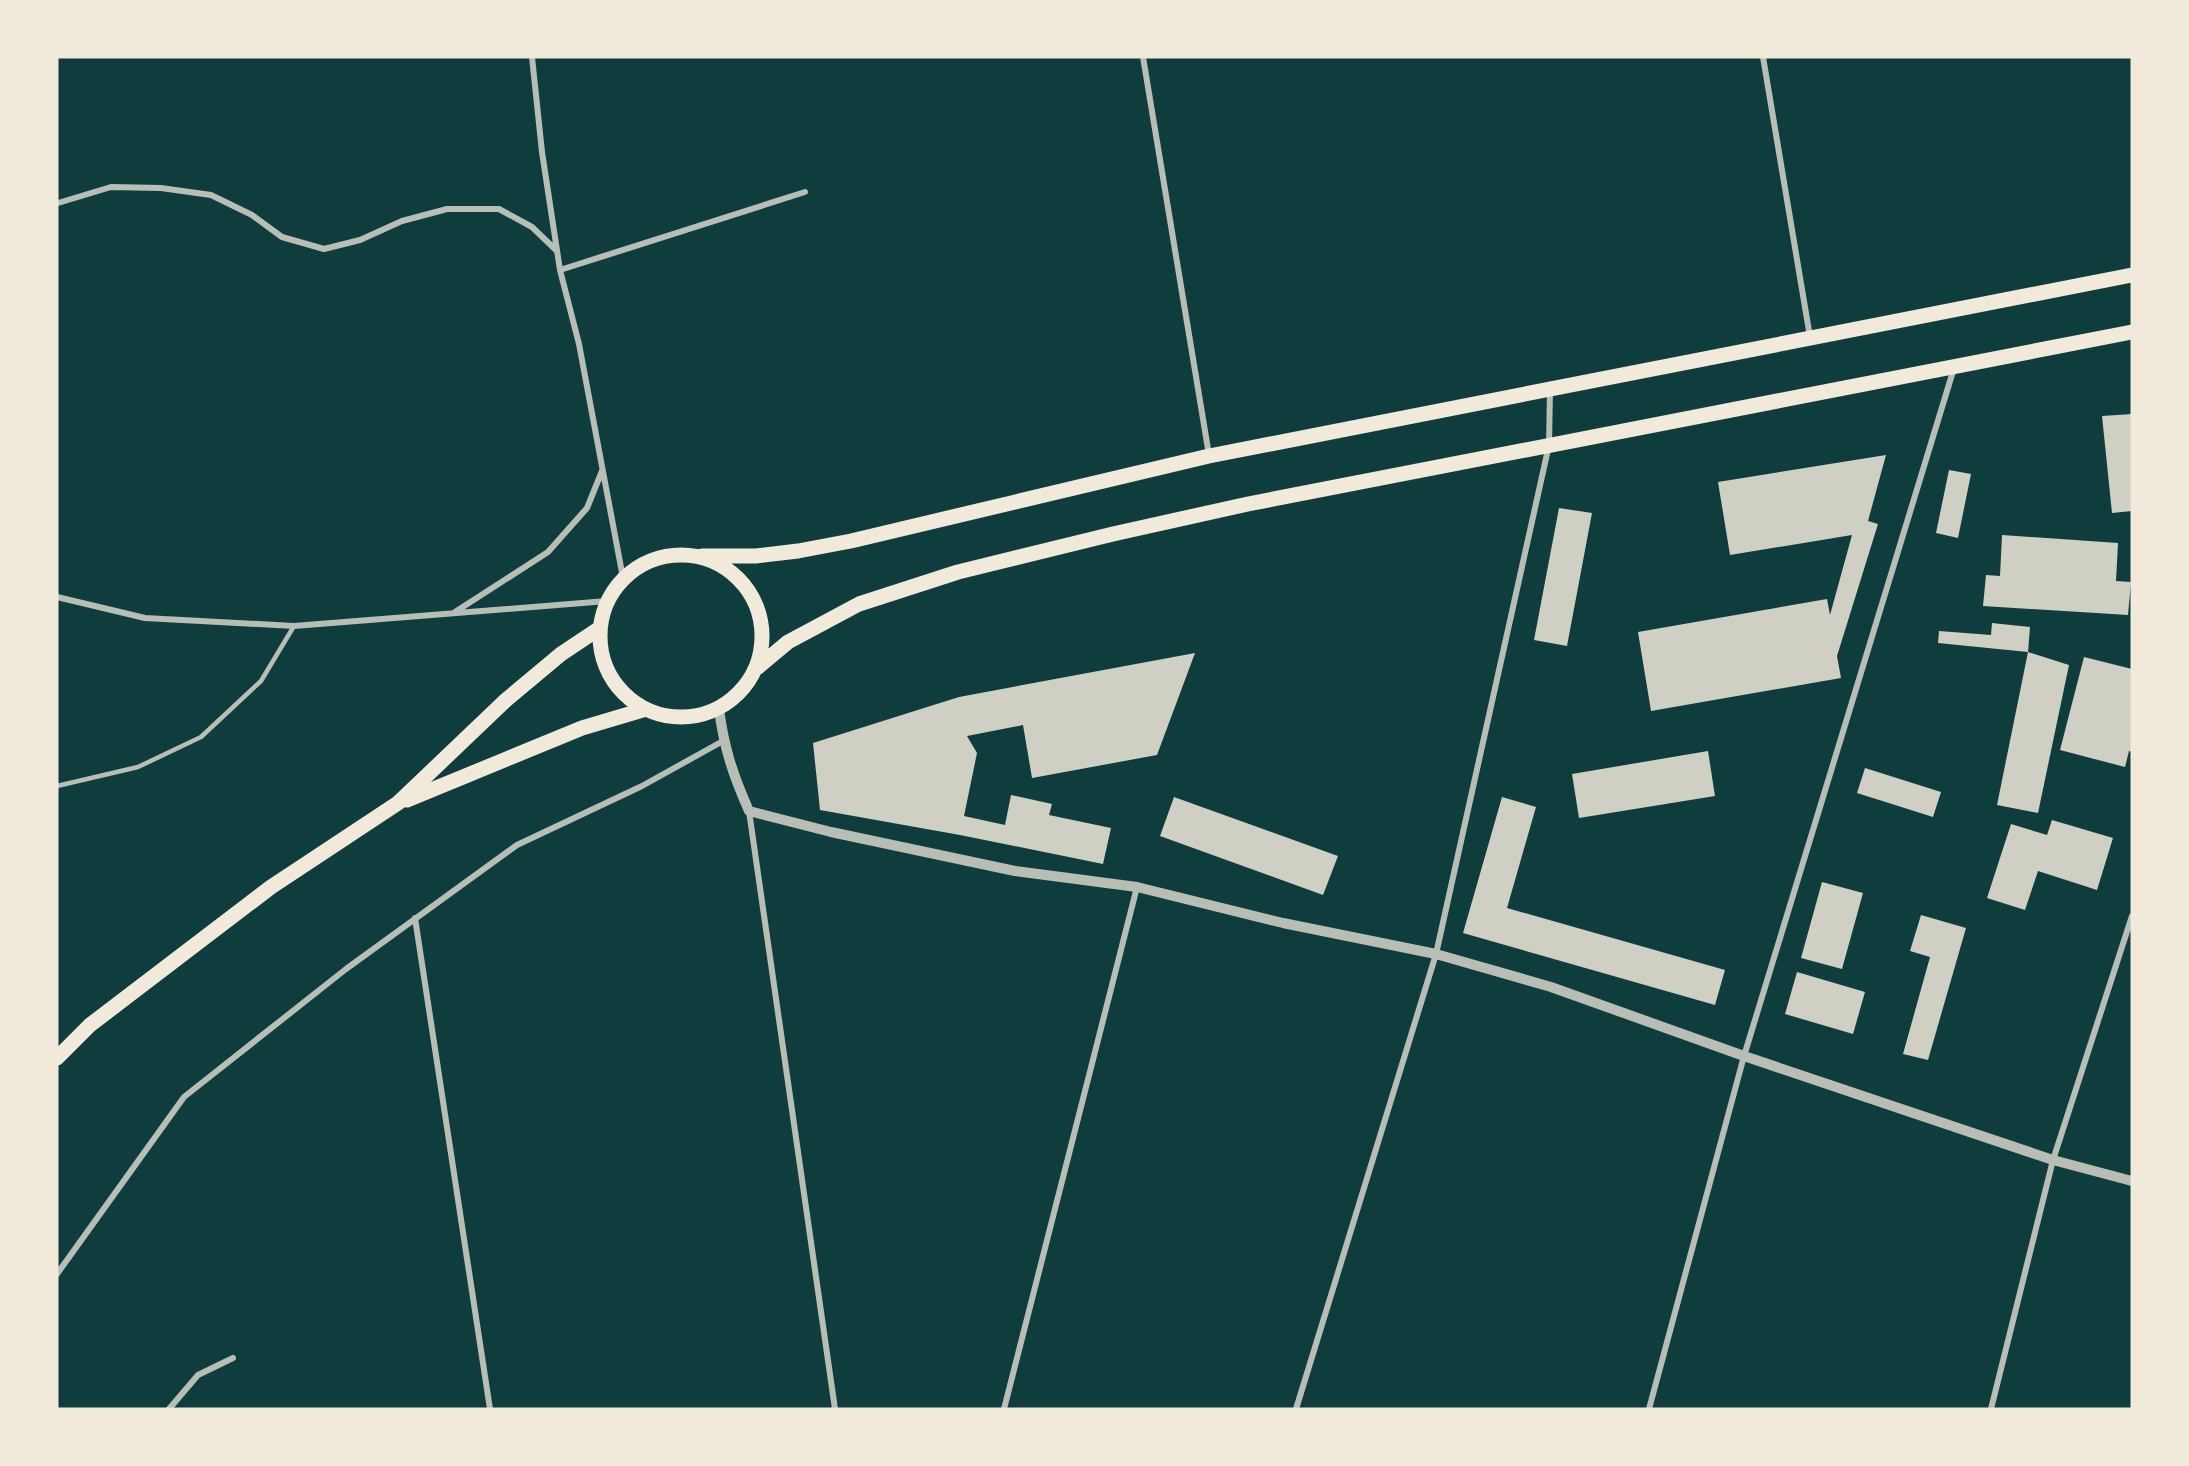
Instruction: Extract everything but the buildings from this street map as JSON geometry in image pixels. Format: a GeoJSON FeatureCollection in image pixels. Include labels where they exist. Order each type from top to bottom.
{"type":"FeatureCollection","features":[{"type":"Feature","properties":{"kind":"main road"},"geometry":{"type":"LineString","coordinates":[[2132,275],[1209,456],[840,543],[756,556],[674,554],[646,561],[623,578],[607,601],[600,628],[600,648],[615,684],[629,699],[646,709],[669,716],[695,716],[719,709],[741,692],[757,668],[788,642],[859,604],[958,572],[1248,504],[2132,332]]}},
{"type":"Feature","properties":{"kind":"main road"},"geometry":{"type":"LineString","coordinates":[[702,556],[727,568],[748,587],[760,613],[764,641],[757,668]]}},
{"type":"Feature","properties":{"kind":"main road"},"geometry":{"type":"LineString","coordinates":[[57,1058],[90,1025],[271,887],[398,803],[506,700],[561,654],[600,628]]}},
{"type":"Feature","properties":{"kind":"main road"},"geometry":{"type":"LineString","coordinates":[[398,803],[582,728],[646,709]]}},
{"type":"Feature","properties":{"kind":"street"},"geometry":{"type":"LineString","coordinates":[[532,57],[560,270],[579,344],[623,578]]}},
{"type":"Feature","properties":{"kind":"street"},"geometry":{"type":"LineString","coordinates":[[1143,57],[1209,456]]}},
{"type":"Feature","properties":{"kind":"street"},"geometry":{"type":"LineString","coordinates":[[1763,57],[1810,337]]}},
{"type":"Feature","properties":{"kind":"street"},"geometry":{"type":"LineString","coordinates":[[58,203],[111,187],[161,188],[212,195],[252,215],[282,237],[324,249],[360,240],[402,221],[447,209],[499,208],[532,227],[557,251]]}},
{"type":"Feature","properties":{"kind":"street"},"geometry":{"type":"LineString","coordinates":[[560,270],[805,192]]}},
{"type":"Feature","properties":{"kind":"street"},"geometry":{"type":"LineString","coordinates":[[1649,1409],[1744,1056],[1954,367]]}},
{"type":"Feature","properties":{"kind":"street"},"geometry":{"type":"LineString","coordinates":[[1296,1409],[1436,954],[1549,445],[1550,388]]}},
{"type":"Feature","properties":{"kind":"street"},"geometry":{"type":"LineString","coordinates":[[455,612],[548,552],[587,508],[603,470]]}},
{"type":"Feature","properties":{"kind":"street"},"geometry":{"type":"LineString","coordinates":[[57,597],[145,618],[294,626],[607,601]]}},
{"type":"Feature","properties":{"kind":"street"},"geometry":{"type":"LineString","coordinates":[[719,709],[723,741],[733,776],[749,811],[835,1409]]}},
{"type":"Feature","properties":{"kind":"street"},"geometry":{"type":"LineString","coordinates":[[57,1274],[184,1097],[346,969],[517,844],[642,786],[723,741]]}},
{"type":"Feature","properties":{"kind":"street"},"geometry":{"type":"LineString","coordinates":[[749,811],[831,832],[1015,872],[1137,887],[1283,923],[1436,954],[1551,987],[1744,1056],[2053,1160],[2132,1181]]}},
{"type":"Feature","properties":{"kind":"street"},"geometry":{"type":"LineString","coordinates":[[1004,1409],[1137,887]]}},
{"type":"Feature","properties":{"kind":"street"},"geometry":{"type":"LineString","coordinates":[[1991,1409],[2053,1160],[2132,916]]}},
{"type":"Feature","properties":{"kind":"street"},"geometry":{"type":"LineString","coordinates":[[415,918],[490,1409]]}},
{"type":"Feature","properties":{"kind":"street"},"geometry":{"type":"LineString","coordinates":[[169,1409],[198,1375],[233,1358]]}},
{"type":"Feature","properties":{"kind":"lane"},"geometry":{"type":"LineString","coordinates":[[57,786],[138,767],[201,736],[261,681],[294,626]]}}]}
